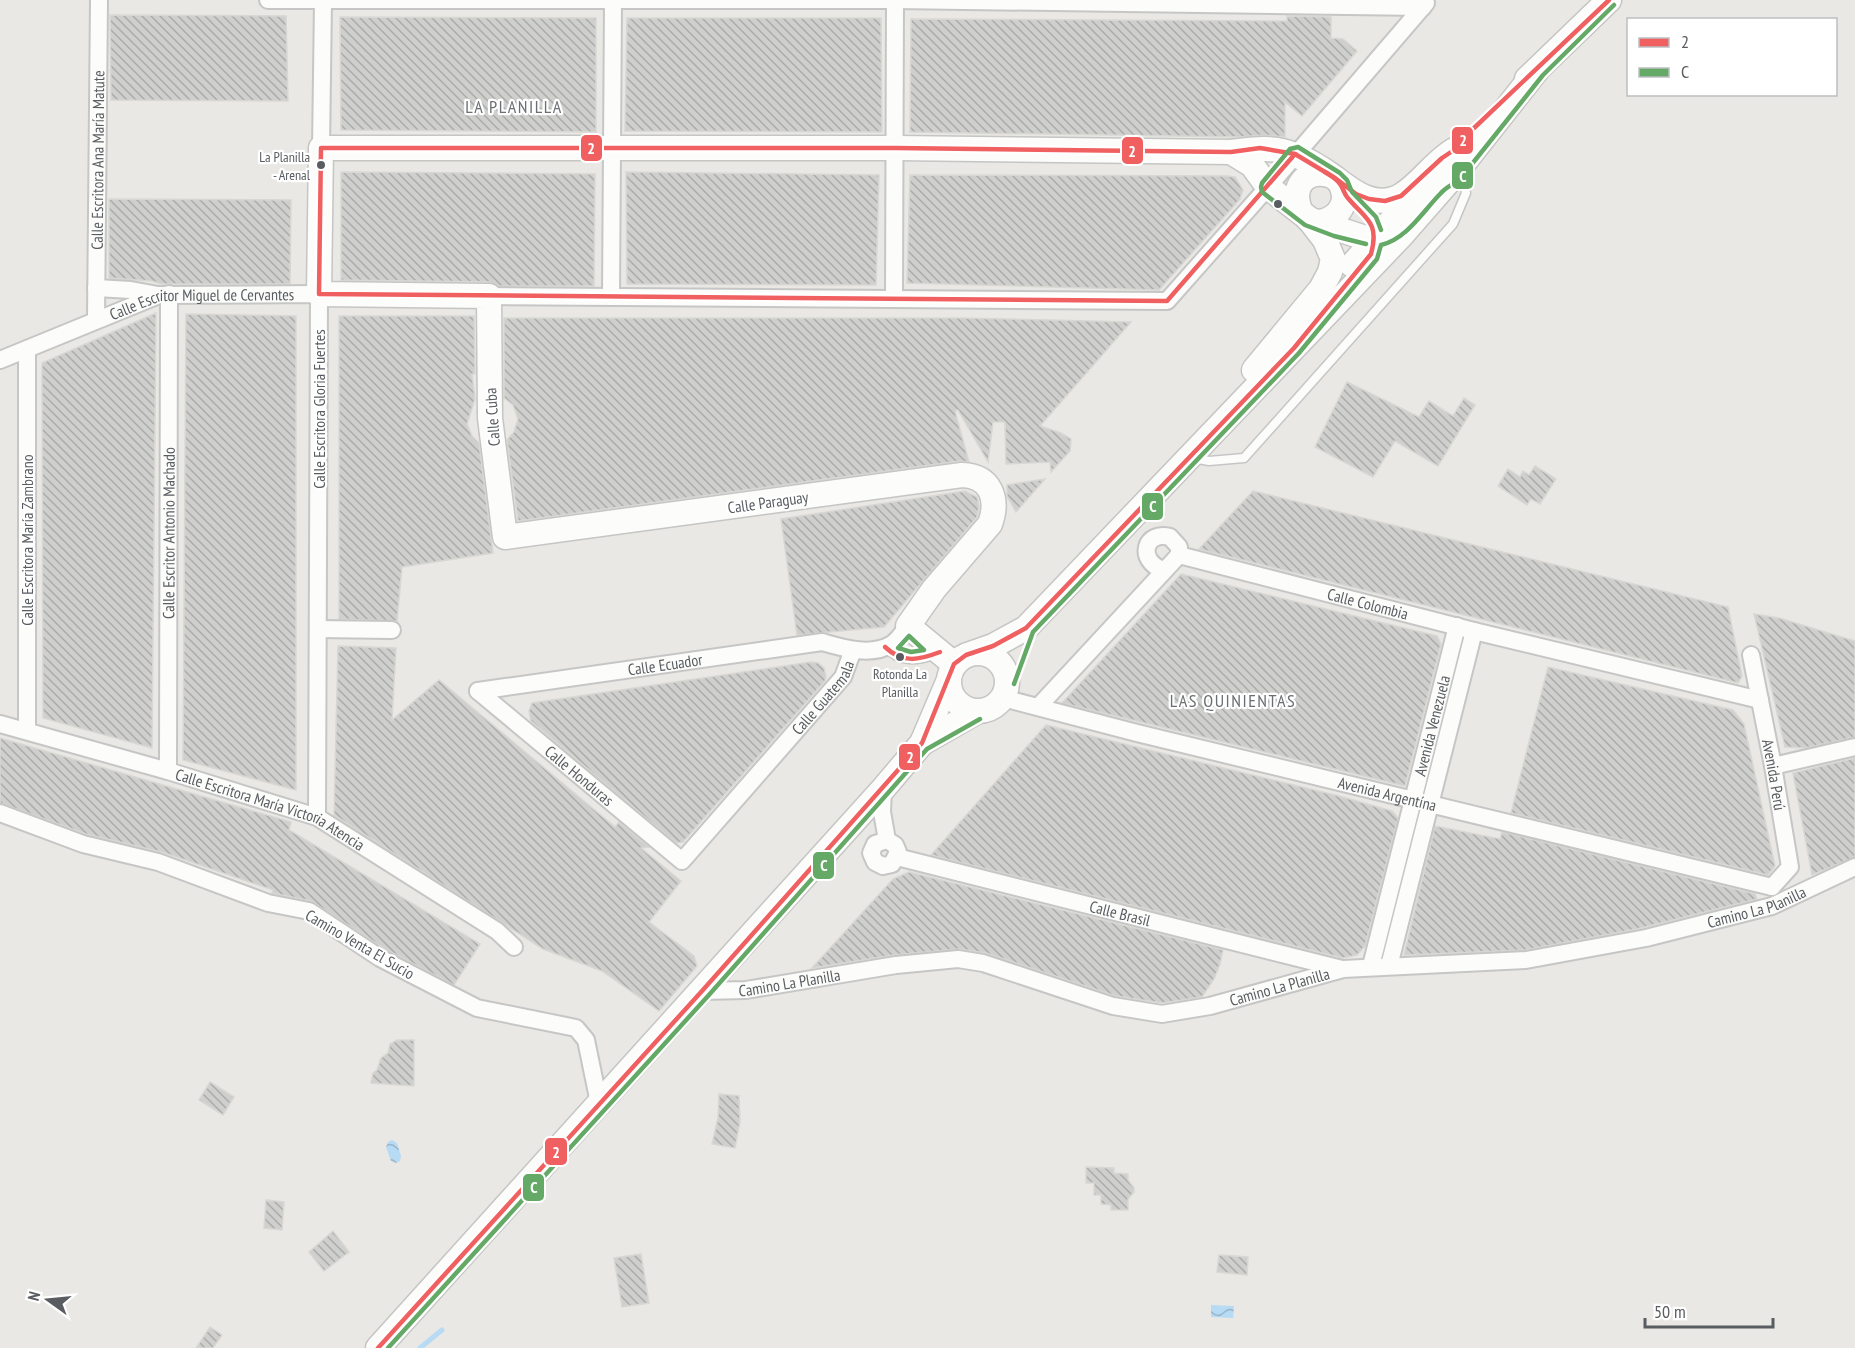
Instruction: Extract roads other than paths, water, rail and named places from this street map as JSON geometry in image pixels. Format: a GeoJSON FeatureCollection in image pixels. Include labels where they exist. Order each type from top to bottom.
{"type":"FeatureCollection","features":[{"type":"Feature","properties":{"kind":"main road"},"geometry":{"type":"LineString","coordinates":[[378,1348],[702,991],[922,743],[954,663],[1026,628],[1400,237],[1457,164],[1473,129],[1610,0]]}},
{"type":"Feature","properties":{"kind":"main road"},"geometry":{"type":"LineString","coordinates":[[321,148],[896,148],[1231,152],[1260,148],[1295,154],[1356,194],[1369,199],[1385,201],[1401,196],[1442,158],[1457,164]]}},
{"type":"Feature","properties":{"kind":"main road","name":"Calle Escritora Gloria Fuertes"},"geometry":{"type":"LineString","coordinates":[[319,294],[321,148]]}},
{"type":"Feature","properties":{"kind":"main road"},"geometry":{"type":"LineString","coordinates":[[1231,152],[1252,165],[1268,187],[1309,217],[1336,229],[1375,239]]}},
{"type":"Feature","properties":{"kind":"main road"},"geometry":{"type":"LineString","coordinates":[[1231,399],[1375,239],[1457,164]]}},
{"type":"Feature","properties":{"kind":"main road"},"geometry":{"type":"LineString","coordinates":[[1143,504],[1321,289],[1330,272],[1333,260],[1330,250],[1296,196],[1301,182],[1314,174],[1338,184],[1365,215],[1372,226],[1375,239],[1371,254],[1294,348]]}},
{"type":"Feature","properties":{"kind":"main road"},"geometry":{"type":"LineString","coordinates":[[1309,217],[1335,217],[1340,211],[1338,184]]}},
{"type":"Feature","properties":{"kind":"main road","name":"Calle Escritor Miguel de Cervantes"},"geometry":{"type":"LineString","coordinates":[[319,294],[489,296]]}},
{"type":"Feature","properties":{"kind":"main road","name":"Calle Cuba"},"geometry":{"type":"LineString","coordinates":[[489,296],[490,418],[506,537]]}},
{"type":"Feature","properties":{"kind":"main road","name":"Calle Paraguay"},"geometry":{"type":"LineString","coordinates":[[506,537],[962,475],[974,476],[984,482],[991,491],[994,513],[990,524],[934,589],[908,626]]}},
{"type":"Feature","properties":{"kind":"main road"},"geometry":{"type":"LineString","coordinates":[[908,626],[954,663]]}},
{"type":"Feature","properties":{"kind":"main road"},"geometry":{"type":"LineString","coordinates":[[922,743],[976,712],[991,709],[1005,690],[1026,628]]}},
{"type":"Feature","properties":{"kind":"main road"},"geometry":{"type":"LineString","coordinates":[[954,663],[981,653],[997,660],[1002,666],[1005,690]]}},
{"type":"Feature","properties":{"kind":"main road"},"geometry":{"type":"LineString","coordinates":[[954,663],[953,699],[959,706],[976,712]]}},
{"type":"Feature","properties":{"kind":"street","name":"Calle Escritora Ana María Matute"},"geometry":{"type":"LineString","coordinates":[[96,320],[99,0]]}},
{"type":"Feature","properties":{"kind":"street"},"geometry":{"type":"LineString","coordinates":[[267,0],[895,0],[1426,4]]}},
{"type":"Feature","properties":{"kind":"street"},"geometry":{"type":"LineString","coordinates":[[611,297],[614,0]]}},
{"type":"Feature","properties":{"kind":"street"},"geometry":{"type":"LineString","coordinates":[[894,299],[895,0]]}},
{"type":"Feature","properties":{"kind":"street","name":"Calle Escritora Gloria Fuertes"},"geometry":{"type":"LineString","coordinates":[[321,148],[323,1]]}},
{"type":"Feature","properties":{"kind":"street","name":"Calle Escritor Miguel de Cervantes"},"geometry":{"type":"LineString","coordinates":[[489,296],[1167,300],[1426,4]]}},
{"type":"Feature","properties":{"kind":"street"},"geometry":{"type":"LineString","coordinates":[[96,288],[164,294]]}},
{"type":"Feature","properties":{"kind":"street","name":"Calle Escritor Miguel de Cervantes"},"geometry":{"type":"LineString","coordinates":[[0,360],[164,294],[319,294]]}},
{"type":"Feature","properties":{"kind":"street","name":"Calle Escritor Antonio Machado"},"geometry":{"type":"LineString","coordinates":[[164,294],[168,771]]}},
{"type":"Feature","properties":{"kind":"street","name":"Calle Escritora Gloria Fuertes"},"geometry":{"type":"LineString","coordinates":[[317,817],[319,294]]}},
{"type":"Feature","properties":{"kind":"street","name":"Calle Escritora María Zambrano"},"geometry":{"type":"LineString","coordinates":[[27,349],[27,731]]}},
{"type":"Feature","properties":{"kind":"street"},"geometry":{"type":"LineString","coordinates":[[1038,707],[1179,555],[1179,547],[1170,537],[1161,536],[1152,539],[1148,544],[1147,556],[1152,565],[1163,570]]}},
{"type":"Feature","properties":{"kind":"street","name":"Calle Colombia"},"geometry":{"type":"LineString","coordinates":[[1179,555],[1474,631],[1760,700]]}},
{"type":"Feature","properties":{"kind":"street"},"geometry":{"type":"LineString","coordinates":[[885,647],[908,626]]}},
{"type":"Feature","properties":{"kind":"street","name":"Avenida Venezuela"},"geometry":{"type":"LineString","coordinates":[[1389,966],[1457,626]]}},
{"type":"Feature","properties":{"kind":"street"},"geometry":{"type":"LineString","coordinates":[[318,629],[392,630]]}},
{"type":"Feature","properties":{"kind":"street","name":"Avenida Venezuela"},"geometry":{"type":"LineString","coordinates":[[1371,966],[1474,631]]}},
{"type":"Feature","properties":{"kind":"street","name":"Calle Ecuador"},"geometry":{"type":"LineString","coordinates":[[478,691],[822,642],[853,650]]}},
{"type":"Feature","properties":{"kind":"street","name":"Calle Guatemala"},"geometry":{"type":"LineString","coordinates":[[682,861],[843,677],[853,650],[885,647]]}},
{"type":"Feature","properties":{"kind":"street","name":"Avenida Perú"},"geometry":{"type":"LineString","coordinates":[[1751,655],[1790,867],[1772,887]]}},
{"type":"Feature","properties":{"kind":"street","name":"Avenida Argentína"},"geometry":{"type":"LineString","coordinates":[[1005,690],[1038,707],[1772,887]]}},
{"type":"Feature","properties":{"kind":"street","name":"Calle Honduras"},"geometry":{"type":"LineString","coordinates":[[478,691],[682,861]]}},
{"type":"Feature","properties":{"kind":"street","name":"Calle Escritora María Victoria Atencia"},"geometry":{"type":"LineString","coordinates":[[0,724],[168,771],[317,817],[496,931],[514,947]]}},
{"type":"Feature","properties":{"kind":"street"},"geometry":{"type":"LineString","coordinates":[[1773,766],[1855,747]]}},
{"type":"Feature","properties":{"kind":"street"},"geometry":{"type":"LineString","coordinates":[[883,789],[882,812],[887,840],[895,845],[897,857],[888,866],[879,865],[872,853],[876,844],[887,840]]}},
{"type":"Feature","properties":{"kind":"street","name":"Camino Venta El Sucio"},"geometry":{"type":"LineString","coordinates":[[0,813],[83,844],[158,862],[268,903],[309,911],[380,958],[477,1008],[576,1028],[586,1040],[599,1102]]}},
{"type":"Feature","properties":{"kind":"street","name":"Calle Brasil"},"geometry":{"type":"LineString","coordinates":[[897,857],[1343,969]]}},
{"type":"Feature","properties":{"kind":"street","name":"Camino La Planilla"},"geometry":{"type":"LineString","coordinates":[[702,991],[746,990],[896,965],[958,959],[993,966],[1113,1006],[1162,1014],[1210,1006],[1343,969],[1526,960],[1646,938],[1772,906],[1855,867]]}},
{"type":"Feature","properties":{"kind":"street"},"geometry":{"type":"LineString","coordinates":[[1772,887],[1772,906]]}},
{"type":"Feature","properties":{"kind":"lane"},"geometry":{"type":"LineString","coordinates":[[1189,457],[1209,460],[1244,458],[1453,224],[1466,193],[1457,164]]}},
{"type":"Feature","properties":{"kind":"lane"},"geometry":{"type":"LineString","coordinates":[[885,647],[892,655],[954,663]]}},
{"type":"Feature","properties":{"kind":"water"},"geometry":{"type":"Polygon","coordinates":[[[392,1140],[397,1143],[401,1156],[400,1161],[396,1163],[391,1161],[386,1147],[392,1140]]]}},
{"type":"Feature","properties":{"kind":"water"},"geometry":{"type":"Polygon","coordinates":[[[1211,1305],[1234,1306],[1233,1318],[1211,1317],[1211,1305]]]}},
{"type":"Feature","properties":{"kind":"waterway"},"geometry":{"type":"LineString","coordinates":[[420,1348],[442,1330]]}},
{"type":"Feature","properties":{"kind":"place","name":"La Planilla - Arenal"},"geometry":{"type":"Point","coordinates":[321,165]}},
{"type":"Feature","properties":{"kind":"place","name":"Rotonda La Planilla"},"geometry":{"type":"Point","coordinates":[900,657]}},
{"type":"Feature","properties":{"kind":"district","name":"LA PLANILLA"},"geometry":{"type":"Point","coordinates":[514,106]}},
{"type":"Feature","properties":{"kind":"district","name":"LAS QUINIENTAS"},"geometry":{"type":"Point","coordinates":[1233,700]}}]}
